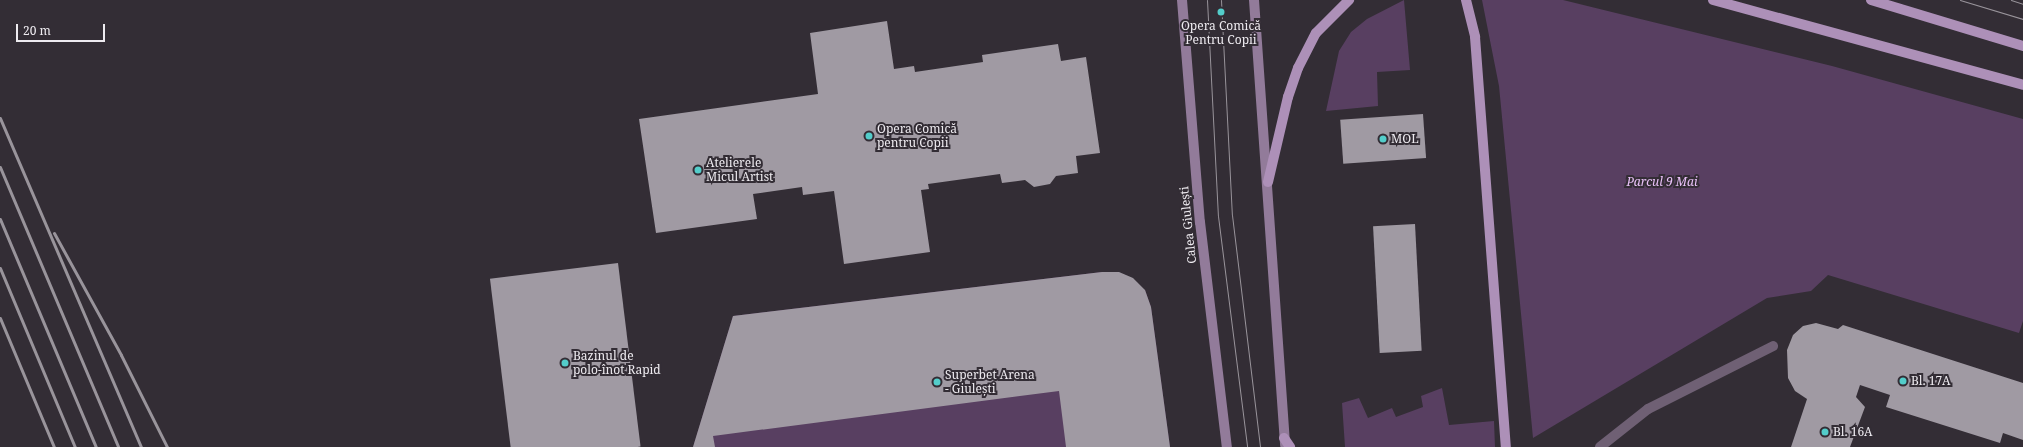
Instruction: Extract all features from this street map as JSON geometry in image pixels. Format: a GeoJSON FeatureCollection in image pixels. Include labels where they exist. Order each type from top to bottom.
{"type":"FeatureCollection","features":[{"type":"Feature","properties":{"kind":"main road","name":"Calea Giulești"},"geometry":{"type":"LineString","coordinates":[[1182,0],[1200,222],[1226,447]]}},
{"type":"Feature","properties":{"kind":"main road"},"geometry":{"type":"LineString","coordinates":[[1254,0],[1268,182],[1284,442],[1290,447]]}},
{"type":"Feature","properties":{"kind":"main road"},"geometry":{"type":"LineString","coordinates":[[1268,182],[1288,96],[1298,68],[1316,33],[1349,0]]}},
{"type":"Feature","properties":{"kind":"main road"},"geometry":{"type":"LineString","coordinates":[[1466,0],[1475,37],[1506,444]]}},
{"type":"Feature","properties":{"kind":"main road"},"geometry":{"type":"LineString","coordinates":[[1713,0],[2023,85]]}},
{"type":"Feature","properties":{"kind":"main road"},"geometry":{"type":"LineString","coordinates":[[1871,0],[2023,46]]}},
{"type":"Feature","properties":{"kind":"lane"},"geometry":{"type":"LineString","coordinates":[[1600,447],[1648,409],[1772,346]]}},
{"type":"Feature","properties":{"kind":"green space"},"geometry":{"type":"Polygon","coordinates":[[[1404,0],[1410,70],[1377,72],[1378,106],[1326,111],[1339,51],[1351,32],[1367,19],[1404,0]]]}},
{"type":"Feature","properties":{"kind":"green space","name":"Parcul 9 Mai"},"geometry":{"type":"Polygon","coordinates":[[[1482,0],[1563,0],[1832,66],[2023,119],[2023,321],[2019,333],[1828,275],[1811,291],[1767,298],[1533,438],[1499,86],[1482,0]]]}},
{"type":"Feature","properties":{"kind":"green space","name":"Superbet Arena - Giulești"},"geometry":{"type":"Polygon","coordinates":[[[1102,272],[1145,290],[1151,307],[1170,447],[693,447],[733,316],[1102,272]]]}},
{"type":"Feature","properties":{"kind":"green space"},"geometry":{"type":"Polygon","coordinates":[[[1442,388],[1449,425],[1494,421],[1495,447],[1345,447],[1342,403],[1359,398],[1368,418],[1392,408],[1396,417],[1423,407],[1421,396],[1442,388]]]}},
{"type":"Feature","properties":{"kind":"building","name":"Opera Comică pentru Copii"},"geometry":{"type":"Polygon","coordinates":[[[887,21],[894,69],[914,66],[915,72],[983,62],[982,55],[1058,44],[1061,61],[1086,57],[1100,153],[1076,156],[1078,173],[1056,176],[1050,184],[1034,187],[1025,180],[1002,183],[1000,174],[928,184],[929,189],[921,190],[930,252],[844,264],[834,191],[803,195],[802,187],[753,194],[757,219],[656,233],[639,119],[818,94],[810,33],[887,21]]]}},
{"type":"Feature","properties":{"kind":"building","name":"MOL"},"geometry":{"type":"Polygon","coordinates":[[[1423,114],[1426,158],[1343,164],[1340,120],[1423,114]]]}},
{"type":"Feature","properties":{"kind":"building"},"geometry":{"type":"Polygon","coordinates":[[[1415,224],[1422,351],[1380,353],[1373,226],[1415,224]]]}},
{"type":"Feature","properties":{"kind":"building","name":"Bazinul de polo-înot Rapid"},"geometry":{"type":"Polygon","coordinates":[[[618,263],[641,447],[511,447],[490,279],[618,263]]]}},
{"type":"Feature","properties":{"kind":"building","name":"Superbet Arena - Giulești"},"geometry":{"type":"Polygon","coordinates":[[[1102,272],[1119,272],[1133,278],[1145,290],[1151,307],[1170,447],[1066,447],[1059,391],[713,436],[715,447],[693,447],[733,316],[1102,272]]]}},
{"type":"Feature","properties":{"kind":"building","name":"Bl. 17A"},"geometry":{"type":"Polygon","coordinates":[[[1816,323],[1838,329],[1843,325],[2023,383],[2023,440],[2003,433],[2000,443],[1886,407],[1890,395],[1860,385],[1856,397],[1865,407],[1850,447],[1791,447],[1807,399],[1795,391],[1788,378],[1787,350],[1793,335],[1803,326],[1816,323]]]}},
{"type":"Feature","properties":{"kind":"tram line"},"geometry":{"type":"LineString","coordinates":[[1207,0],[1218,216],[1247,447]]}},
{"type":"Feature","properties":{"kind":"tram line"},"geometry":{"type":"LineString","coordinates":[[1221,0],[1232,215],[1260,447]]}},
{"type":"Feature","properties":{"kind":"tram line"},"geometry":{"type":"LineString","coordinates":[[1960,0],[2023,19]]}},
{"type":"Feature","properties":{"kind":"tram line"},"geometry":{"type":"LineString","coordinates":[[2011,0],[2023,4]]}},
{"type":"Feature","properties":{"kind":"railway"},"geometry":{"type":"LineString","coordinates":[[0,118],[141,447]]}},
{"type":"Feature","properties":{"kind":"railway"},"geometry":{"type":"LineString","coordinates":[[0,167],[118,447]]}},
{"type":"Feature","properties":{"kind":"railway"},"geometry":{"type":"LineString","coordinates":[[0,219],[96,447]]}},
{"type":"Feature","properties":{"kind":"railway"},"geometry":{"type":"LineString","coordinates":[[54,233],[121,355],[167,447]]}},
{"type":"Feature","properties":{"kind":"railway"},"geometry":{"type":"LineString","coordinates":[[0,268],[75,447]]}},
{"type":"Feature","properties":{"kind":"railway"},"geometry":{"type":"LineString","coordinates":[[0,318],[54,447]]}},
{"type":"Feature","properties":{"kind":"place","name":"Opera Comică Pentru Copii"},"geometry":{"type":"Point","coordinates":[1221,12]}},
{"type":"Feature","properties":{"kind":"place","name":"Opera Comică pentru Copii"},"geometry":{"type":"Point","coordinates":[869,136]}},
{"type":"Feature","properties":{"kind":"place","name":"MOL"},"geometry":{"type":"Point","coordinates":[1383,139]}},
{"type":"Feature","properties":{"kind":"place","name":"Atelierele Micul Artist"},"geometry":{"type":"Point","coordinates":[698,170]}},
{"type":"Feature","properties":{"kind":"place","name":"Bazinul de polo-înot Rapid"},"geometry":{"type":"Point","coordinates":[565,363]}},
{"type":"Feature","properties":{"kind":"place","name":"Bl. 17A"},"geometry":{"type":"Point","coordinates":[1903,381]}},
{"type":"Feature","properties":{"kind":"place","name":"Superbet Arena - Giulești"},"geometry":{"type":"Point","coordinates":[937,382]}},
{"type":"Feature","properties":{"kind":"place","name":"Bl. 16A"},"geometry":{"type":"Point","coordinates":[1825,432]}}]}
